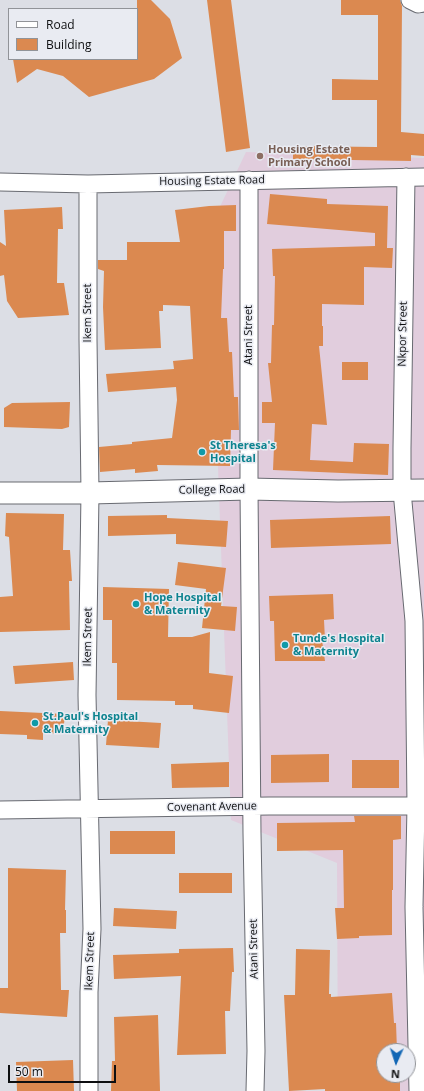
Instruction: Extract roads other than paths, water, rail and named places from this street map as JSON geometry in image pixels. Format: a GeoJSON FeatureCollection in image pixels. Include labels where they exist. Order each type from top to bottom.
{"type":"FeatureCollection","features":[{"type":"Feature","properties":{"kind":"main road","name":"College Road"},"geometry":{"type":"LineString","coordinates":[[0,493],[90,493],[249,489],[424,490]]}},
{"type":"Feature","properties":{"kind":"street"},"geometry":{"type":"LineString","coordinates":[[410,0],[418,4],[424,3]]}},
{"type":"Feature","properties":{"kind":"street","name":"Nkpor Street"},"geometry":{"type":"LineString","coordinates":[[406,177],[402,491],[414,621],[420,806]]}},
{"type":"Feature","properties":{"kind":"street","name":"Housing Estate Road"},"geometry":{"type":"LineString","coordinates":[[0,182],[88,184],[424,177]]}},
{"type":"Feature","properties":{"kind":"street","name":"Atani Street"},"geometry":{"type":"LineString","coordinates":[[249,180],[249,489],[256,1051],[255,1091]]}},
{"type":"Feature","properties":{"kind":"street","name":"Ikem Street"},"geometry":{"type":"LineString","coordinates":[[88,184],[90,493],[87,695],[92,929],[89,992],[89,1091]]}},
{"type":"Feature","properties":{"kind":"street","name":"Covenant Avenue"},"geometry":{"type":"LineString","coordinates":[[0,810],[252,806],[420,806]]}},
{"type":"Feature","properties":{"kind":"street"},"geometry":{"type":"LineString","coordinates":[[418,1091],[414,908],[420,806]]}},
{"type":"Feature","properties":{"kind":"place","name":"Housing Estate Primary School"},"geometry":{"type":"Point","coordinates":[260,156]}},
{"type":"Feature","properties":{"kind":"place","name":"St Theresa's Hospital"},"geometry":{"type":"Point","coordinates":[202,452]}},
{"type":"Feature","properties":{"kind":"place","name":"Hope Hospital & Maternity"},"geometry":{"type":"Point","coordinates":[136,604]}},
{"type":"Feature","properties":{"kind":"place","name":"Tunde's Hospital & Maternity"},"geometry":{"type":"Point","coordinates":[285,645]}},
{"type":"Feature","properties":{"kind":"place","name":"St.Paul's Hospital & Maternity"},"geometry":{"type":"Point","coordinates":[35,723]}}]}
